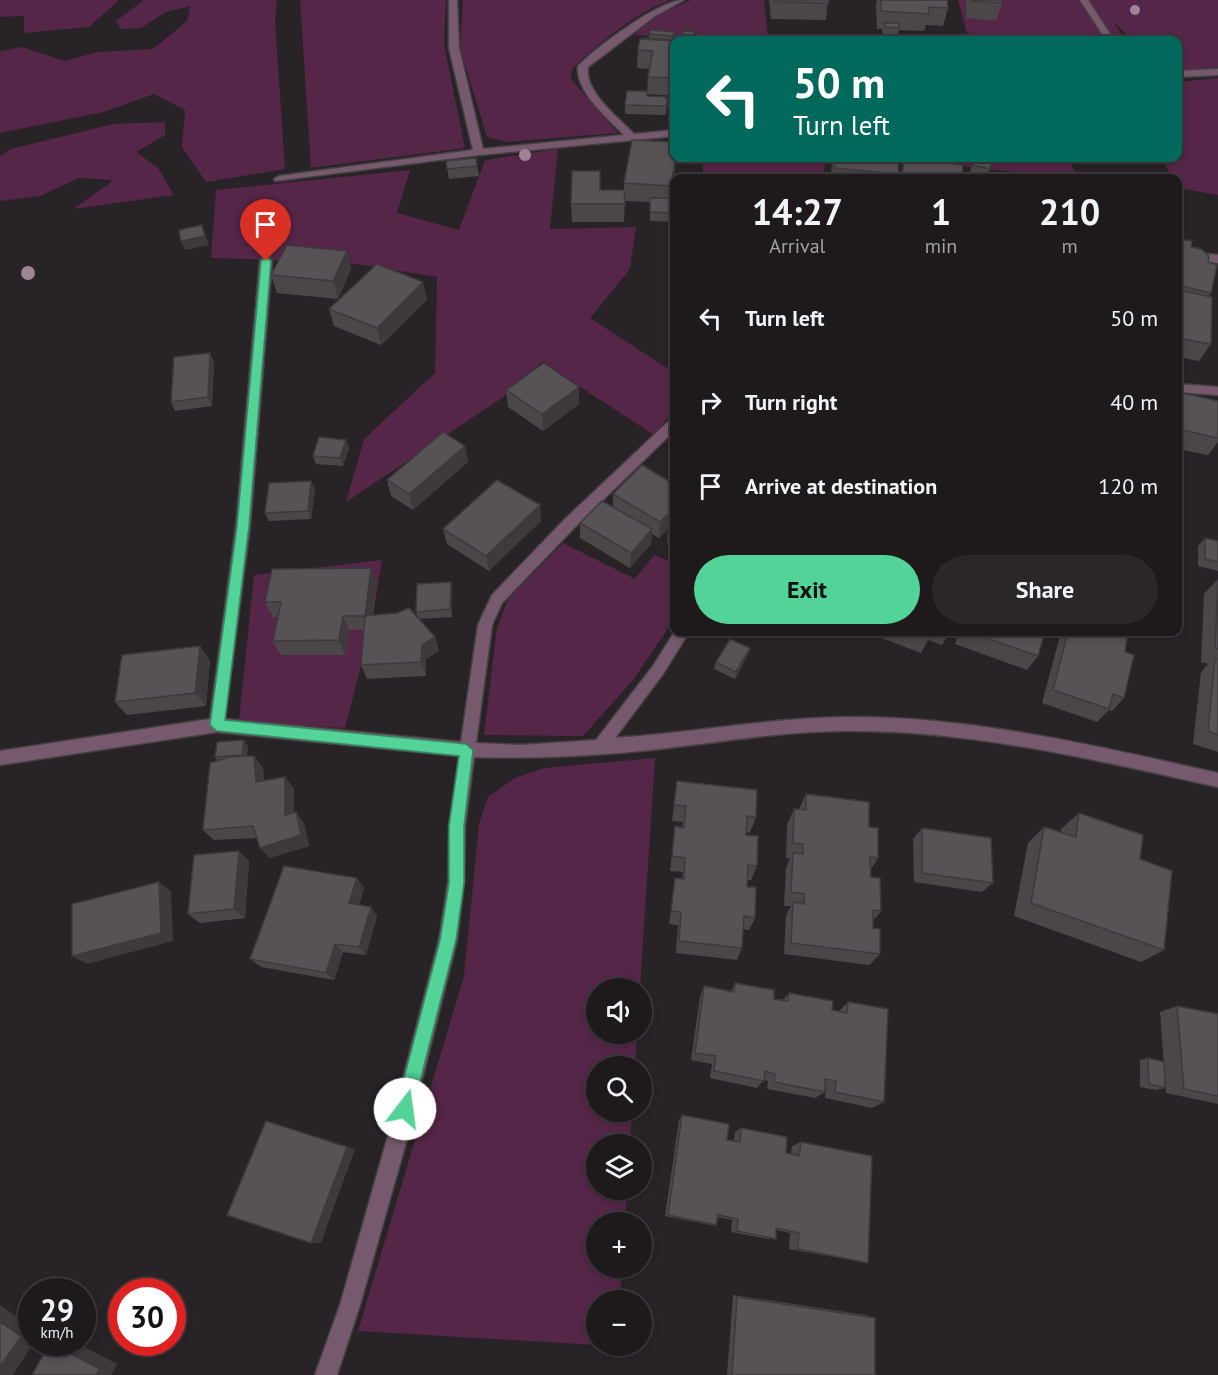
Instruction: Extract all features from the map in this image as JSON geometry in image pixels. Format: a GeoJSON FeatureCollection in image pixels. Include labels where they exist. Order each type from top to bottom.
{"type":"FeatureCollection","features":[{"type":"Feature","properties":{"kind":"street"},"geometry":{"type":"LineString","coordinates":[[453,0],[454,48],[479,152]]}},
{"type":"Feature","properties":{"kind":"street"},"geometry":{"type":"LineString","coordinates":[[631,137],[590,90],[581,78],[580,71],[583,66],[652,14],[680,0]]}},
{"type":"Feature","properties":{"kind":"street"},"geometry":{"type":"LineString","coordinates":[[1084,0],[1107,36]]}},
{"type":"Feature","properties":{"kind":"street"},"geometry":{"type":"LineString","coordinates":[[1182,74],[1218,72]]}},
{"type":"Feature","properties":{"kind":"street"},"geometry":{"type":"LineString","coordinates":[[279,179],[479,152],[670,133]]}},
{"type":"Feature","properties":{"kind":"street"},"geometry":{"type":"LineString","coordinates":[[1182,255],[1218,259]]}},
{"type":"Feature","properties":{"kind":"street"},"geometry":{"type":"LineString","coordinates":[[217,725],[243,526],[266,261]]}},
{"type":"Feature","properties":{"kind":"street"},"geometry":{"type":"LineString","coordinates":[[1182,388],[1218,391]]}},
{"type":"Feature","properties":{"kind":"street"},"geometry":{"type":"LineString","coordinates":[[326,1375],[350,1305],[399,1132],[448,940],[456,883],[457,826],[485,625],[497,599],[670,427]]}},
{"type":"Feature","properties":{"kind":"street"},"geometry":{"type":"LineString","coordinates":[[601,745],[658,670],[679,636]]}},
{"type":"Feature","properties":{"kind":"street"},"geometry":{"type":"LineString","coordinates":[[0,758],[217,725],[466,750],[521,752],[649,743],[758,730],[846,724],[937,729],[1066,746],[1218,780]]}},
{"type":"Feature","properties":{"kind":"shaded area"},"geometry":{"type":"Polygon","coordinates":[[[0,0],[119,0],[89,27],[24,33],[24,16],[0,17],[0,0]]]}},
{"type":"Feature","properties":{"kind":"shaded area"},"geometry":{"type":"Polygon","coordinates":[[[144,0],[277,0],[275,21],[285,169],[206,182],[182,147],[185,110],[154,94],[103,112],[0,133],[0,51],[22,47],[65,61],[97,52],[153,49],[187,21],[190,6],[166,12],[141,28],[121,29],[116,21],[144,0]]]}},
{"type":"Feature","properties":{"kind":"shaded area"},"geometry":{"type":"Polygon","coordinates":[[[300,0],[446,0],[444,44],[465,148],[311,168],[300,0]]]}},
{"type":"Feature","properties":{"kind":"shaded area"},"geometry":{"type":"Polygon","coordinates":[[[463,0],[670,0],[643,13],[618,30],[572,69],[571,79],[618,133],[506,142],[487,137],[460,48],[463,0]]]}},
{"type":"Feature","properties":{"kind":"shaded area"},"geometry":{"type":"Polygon","coordinates":[[[691,0],[764,0],[768,36],[633,35],[660,14],[691,0]]]}},
{"type":"Feature","properties":{"kind":"shaded area"},"geometry":{"type":"Polygon","coordinates":[[[958,0],[1218,0],[1218,67],[1182,72],[1182,36],[1128,36],[1112,20],[1122,36],[968,36],[958,0]]]}},
{"type":"Feature","properties":{"kind":"shaded area"},"geometry":{"type":"Polygon","coordinates":[[[1218,78],[1218,195],[1182,189],[1182,174],[1171,174],[1163,162],[1182,162],[1182,82],[1218,78]]]}},
{"type":"Feature","properties":{"kind":"shaded area"},"geometry":{"type":"Polygon","coordinates":[[[165,122],[165,135],[136,152],[158,168],[174,195],[73,209],[114,180],[79,178],[40,196],[0,201],[0,156],[11,149],[113,124],[165,122]]]}},
{"type":"Feature","properties":{"kind":"shaded area"},"geometry":{"type":"Polygon","coordinates":[[[558,149],[550,229],[636,227],[630,269],[590,318],[670,370],[670,414],[654,435],[542,362],[502,398],[346,502],[364,439],[435,373],[437,277],[344,262],[211,258],[216,190],[410,170],[397,213],[459,230],[485,160],[558,149]]]}},
{"type":"Feature","properties":{"kind":"shaded area"},"geometry":{"type":"Polygon","coordinates":[[[703,162],[825,162],[823,174],[703,174],[703,162]]]}},
{"type":"Feature","properties":{"kind":"shaded area"},"geometry":{"type":"Polygon","coordinates":[[[928,162],[1071,162],[1075,174],[1005,171],[928,162]]]}},
{"type":"Feature","properties":{"kind":"shaded area"},"geometry":{"type":"Polygon","coordinates":[[[563,543],[635,579],[654,555],[670,561],[670,625],[633,680],[583,736],[484,735],[497,628],[508,599],[563,543]]]}},
{"type":"Feature","properties":{"kind":"shaded area"},"geometry":{"type":"Polygon","coordinates":[[[382,560],[370,631],[345,728],[239,721],[254,575],[382,560]]]}},
{"type":"Feature","properties":{"kind":"shaded area"},"geometry":{"type":"Polygon","coordinates":[[[655,758],[641,978],[586,978],[586,1044],[636,1044],[636,1056],[586,1056],[586,1122],[631,1122],[631,1134],[586,1134],[586,1200],[626,1200],[626,1212],[586,1212],[586,1278],[621,1278],[621,1290],[586,1290],[586,1344],[358,1331],[464,976],[479,824],[488,797],[515,778],[544,768],[655,758]]]}},
{"type":"Feature","properties":{"kind":"building"},"geometry":{"type":"Polygon","coordinates":[[[773,0],[828,0],[829,3],[774,2],[773,0]]]}},
{"type":"Feature","properties":{"kind":"building"},"geometry":{"type":"Polygon","coordinates":[[[881,0],[947,0],[948,8],[928,7],[929,14],[881,11],[881,0]]]}},
{"type":"Feature","properties":{"kind":"building"},"geometry":{"type":"Polygon","coordinates":[[[1002,0],[1002,3],[972,1],[1002,0]]]}},
{"type":"Feature","properties":{"kind":"building"},"geometry":{"type":"Polygon","coordinates":[[[884,23],[899,23],[899,28],[885,27],[884,23]]]}},
{"type":"Feature","properties":{"kind":"building"},"geometry":{"type":"Polygon","coordinates":[[[650,30],[674,32],[673,36],[649,34],[650,30]]]}},
{"type":"Feature","properties":{"kind":"building"},"geometry":{"type":"Polygon","coordinates":[[[683,31],[694,31],[693,35],[682,34],[683,31]]]}},
{"type":"Feature","properties":{"kind":"building"},"geometry":{"type":"Polygon","coordinates":[[[640,39],[670,41],[670,78],[648,77],[653,51],[638,50],[640,39]]]}},
{"type":"Feature","properties":{"kind":"building"},"geometry":{"type":"Polygon","coordinates":[[[644,39],[670,40],[670,41],[644,39]]]}},
{"type":"Feature","properties":{"kind":"building"},"geometry":{"type":"Polygon","coordinates":[[[627,91],[647,91],[647,96],[667,97],[667,106],[625,105],[627,91]]]}},
{"type":"Feature","properties":{"kind":"building"},"geometry":{"type":"Polygon","coordinates":[[[632,140],[670,142],[670,162],[674,162],[673,174],[670,174],[670,186],[624,183],[632,140]]]}},
{"type":"Feature","properties":{"kind":"building"},"geometry":{"type":"Polygon","coordinates":[[[476,158],[477,166],[447,169],[446,161],[476,158]]]}},
{"type":"Feature","properties":{"kind":"building"},"geometry":{"type":"Polygon","coordinates":[[[834,162],[899,162],[898,174],[834,168],[834,162]]]}},
{"type":"Feature","properties":{"kind":"building"},"geometry":{"type":"Polygon","coordinates":[[[904,162],[954,162],[954,164],[963,165],[962,174],[902,174],[904,162]]]}},
{"type":"Feature","properties":{"kind":"building"},"geometry":{"type":"Polygon","coordinates":[[[973,162],[992,162],[990,169],[972,165],[973,162]]]}},
{"type":"Feature","properties":{"kind":"building"},"geometry":{"type":"Polygon","coordinates":[[[572,171],[600,171],[600,190],[624,190],[625,204],[571,204],[572,171]]]}},
{"type":"Feature","properties":{"kind":"building"},"geometry":{"type":"Polygon","coordinates":[[[650,198],[670,198],[670,213],[650,212],[650,198]]]}},
{"type":"Feature","properties":{"kind":"building"},"geometry":{"type":"Polygon","coordinates":[[[202,225],[205,236],[181,241],[179,230],[202,225]]]}},
{"type":"Feature","properties":{"kind":"building"},"geometry":{"type":"Polygon","coordinates":[[[1182,240],[1192,241],[1191,247],[1201,249],[1209,256],[1208,262],[1217,265],[1211,293],[1182,286],[1182,240]]]}},
{"type":"Feature","properties":{"kind":"building"},"geometry":{"type":"Polygon","coordinates":[[[287,245],[347,251],[333,281],[271,275],[287,245]]]}},
{"type":"Feature","properties":{"kind":"building"},"geometry":{"type":"Polygon","coordinates":[[[377,264],[423,282],[377,328],[329,309],[377,264]]]}},
{"type":"Feature","properties":{"kind":"building"},"geometry":{"type":"Polygon","coordinates":[[[1182,291],[1212,297],[1211,344],[1182,339],[1182,291]]]}},
{"type":"Feature","properties":{"kind":"building"},"geometry":{"type":"Polygon","coordinates":[[[210,353],[208,397],[171,402],[174,357],[210,353]]]}},
{"type":"Feature","properties":{"kind":"building"},"geometry":{"type":"Polygon","coordinates":[[[544,363],[579,387],[542,414],[506,390],[544,363]]]}},
{"type":"Feature","properties":{"kind":"building"},"geometry":{"type":"Polygon","coordinates":[[[1182,393],[1218,401],[1218,438],[1182,430],[1182,393]]]}},
{"type":"Feature","properties":{"kind":"building"},"geometry":{"type":"Polygon","coordinates":[[[443,432],[465,446],[409,494],[387,480],[443,432]]]}},
{"type":"Feature","properties":{"kind":"building"},"geometry":{"type":"Polygon","coordinates":[[[319,437],[346,440],[340,458],[313,456],[319,437]]]}},
{"type":"Feature","properties":{"kind":"building"},"geometry":{"type":"Polygon","coordinates":[[[642,465],[670,482],[670,512],[660,522],[613,494],[642,465]]]}},
{"type":"Feature","properties":{"kind":"building"},"geometry":{"type":"Polygon","coordinates":[[[497,480],[540,505],[486,556],[443,529],[497,480]]]}},
{"type":"Feature","properties":{"kind":"building"},"geometry":{"type":"Polygon","coordinates":[[[311,481],[308,511],[265,513],[269,483],[311,481]]]}},
{"type":"Feature","properties":{"kind":"building"},"geometry":{"type":"Polygon","coordinates":[[[602,501],[652,529],[631,553],[580,523],[602,501]]]}},
{"type":"Feature","properties":{"kind":"building"},"geometry":{"type":"Polygon","coordinates":[[[1205,538],[1218,541],[1218,562],[1205,559],[1205,538]]]}},
{"type":"Feature","properties":{"kind":"building"},"geometry":{"type":"Polygon","coordinates":[[[371,568],[365,616],[343,616],[339,640],[273,641],[281,602],[265,602],[272,569],[371,568]]]}},
{"type":"Feature","properties":{"kind":"building"},"geometry":{"type":"Polygon","coordinates":[[[1218,579],[1218,649],[1215,648],[1218,579]]]}},
{"type":"Feature","properties":{"kind":"building"},"geometry":{"type":"Polygon","coordinates":[[[451,582],[450,609],[416,612],[417,584],[451,582]]]}},
{"type":"Feature","properties":{"kind":"building"},"geometry":{"type":"Polygon","coordinates":[[[409,608],[435,637],[422,645],[421,662],[361,665],[365,616],[397,613],[409,608]]]}},
{"type":"Feature","properties":{"kind":"building"},"geometry":{"type":"Polygon","coordinates":[[[980,636],[1044,636],[1038,656],[980,636]]]}},
{"type":"Feature","properties":{"kind":"building"},"geometry":{"type":"Polygon","coordinates":[[[1067,636],[1127,637],[1125,652],[1134,655],[1124,698],[1113,694],[1109,709],[1053,690],[1067,636]]]}},
{"type":"Feature","properties":{"kind":"building"},"geometry":{"type":"Polygon","coordinates":[[[730,639],[750,648],[736,672],[716,662],[730,639]]]}},
{"type":"Feature","properties":{"kind":"building"},"geometry":{"type":"Polygon","coordinates":[[[200,646],[195,693],[115,702],[122,655],[200,646]]]}},
{"type":"Feature","properties":{"kind":"building"},"geometry":{"type":"Polygon","coordinates":[[[1215,658],[1218,659],[1218,735],[1208,731],[1215,658]]]}},
{"type":"Feature","properties":{"kind":"building"},"geometry":{"type":"Polygon","coordinates":[[[244,740],[242,755],[215,757],[217,742],[244,740]]]}},
{"type":"Feature","properties":{"kind":"building"},"geometry":{"type":"Polygon","coordinates":[[[254,756],[256,782],[285,777],[285,815],[296,812],[301,835],[260,848],[253,826],[203,830],[210,763],[229,757],[254,756]]]}},
{"type":"Feature","properties":{"kind":"building"},"geometry":{"type":"Polygon","coordinates":[[[677,781],[757,790],[756,817],[747,816],[746,835],[758,836],[757,866],[748,865],[747,887],[756,887],[755,918],[744,916],[742,948],[679,941],[681,912],[671,911],[675,878],[684,879],[685,858],[672,856],[675,826],[684,828],[686,806],[674,805],[677,781]]]}},
{"type":"Feature","properties":{"kind":"building"},"geometry":{"type":"Polygon","coordinates":[[[806,794],[869,802],[869,827],[878,828],[878,858],[870,857],[871,877],[880,878],[881,911],[873,910],[873,928],[880,929],[880,954],[791,943],[793,902],[804,904],[804,894],[791,892],[793,853],[803,854],[803,844],[793,843],[794,809],[806,810],[806,794]]]}},
{"type":"Feature","properties":{"kind":"building"},"geometry":{"type":"Polygon","coordinates":[[[1079,813],[1143,835],[1140,859],[1172,871],[1164,950],[1031,903],[1044,827],[1076,837],[1079,813]]]}},
{"type":"Feature","properties":{"kind":"building"},"geometry":{"type":"Polygon","coordinates":[[[922,828],[991,838],[993,883],[922,873],[922,828]]]}},
{"type":"Feature","properties":{"kind":"building"},"geometry":{"type":"Polygon","coordinates":[[[239,851],[234,909],[188,914],[194,855],[239,851]]]}},
{"type":"Feature","properties":{"kind":"building"},"geometry":{"type":"Polygon","coordinates":[[[284,866],[357,878],[349,903],[371,907],[359,947],[335,944],[326,973],[250,959],[284,866]]]}},
{"type":"Feature","properties":{"kind":"building"},"geometry":{"type":"Polygon","coordinates":[[[159,882],[161,933],[72,956],[72,904],[159,882]]]}},
{"type":"Feature","properties":{"kind":"building"},"geometry":{"type":"Polygon","coordinates":[[[735,983],[774,990],[774,999],[788,1001],[789,993],[833,1001],[832,1010],[847,1013],[848,1002],[888,1009],[884,1102],[835,1092],[836,1081],[825,1079],[825,1092],[774,1082],[775,1074],[765,1071],[764,1081],[714,1071],[716,1056],[695,1053],[704,986],[734,992],[735,983]]]}},
{"type":"Feature","properties":{"kind":"building"},"geometry":{"type":"Polygon","coordinates":[[[1177,1006],[1218,1014],[1218,1096],[1184,1089],[1177,1006]]]}},
{"type":"Feature","properties":{"kind":"building"},"geometry":{"type":"Polygon","coordinates":[[[1148,1058],[1164,1062],[1165,1088],[1149,1084],[1148,1058]]]}},
{"type":"Feature","properties":{"kind":"building"},"geometry":{"type":"Polygon","coordinates":[[[682,1115],[729,1124],[727,1140],[740,1142],[741,1128],[787,1137],[786,1153],[799,1156],[801,1142],[872,1156],[868,1263],[798,1249],[799,1233],[776,1228],[776,1239],[737,1231],[738,1219],[718,1215],[716,1225],[668,1215],[682,1115]]]}},
{"type":"Feature","properties":{"kind":"building"},"geometry":{"type":"Polygon","coordinates":[[[266,1121],[347,1147],[311,1243],[227,1215],[266,1121]]]}},
{"type":"Feature","properties":{"kind":"building"},"geometry":{"type":"Polygon","coordinates":[[[737,1297],[875,1318],[875,1375],[732,1375],[737,1297]]]}},
{"type":"Feature","properties":{"kind":"building"},"geometry":{"type":"Polygon","coordinates":[[[0,1322],[18,1334],[18,1340],[0,1367],[0,1322]]]}},
{"type":"Feature","properties":{"kind":"building"},"geometry":{"type":"Polygon","coordinates":[[[43,1356],[75,1356],[100,1369],[96,1375],[32,1375],[43,1356]]]}},
{"type":"Feature","properties":{"kind":"route"},"geometry":{"type":"LineString","coordinates":[[266,261],[243,526],[217,725],[466,750],[457,826],[456,883],[448,940],[405,1109]]}}]}
